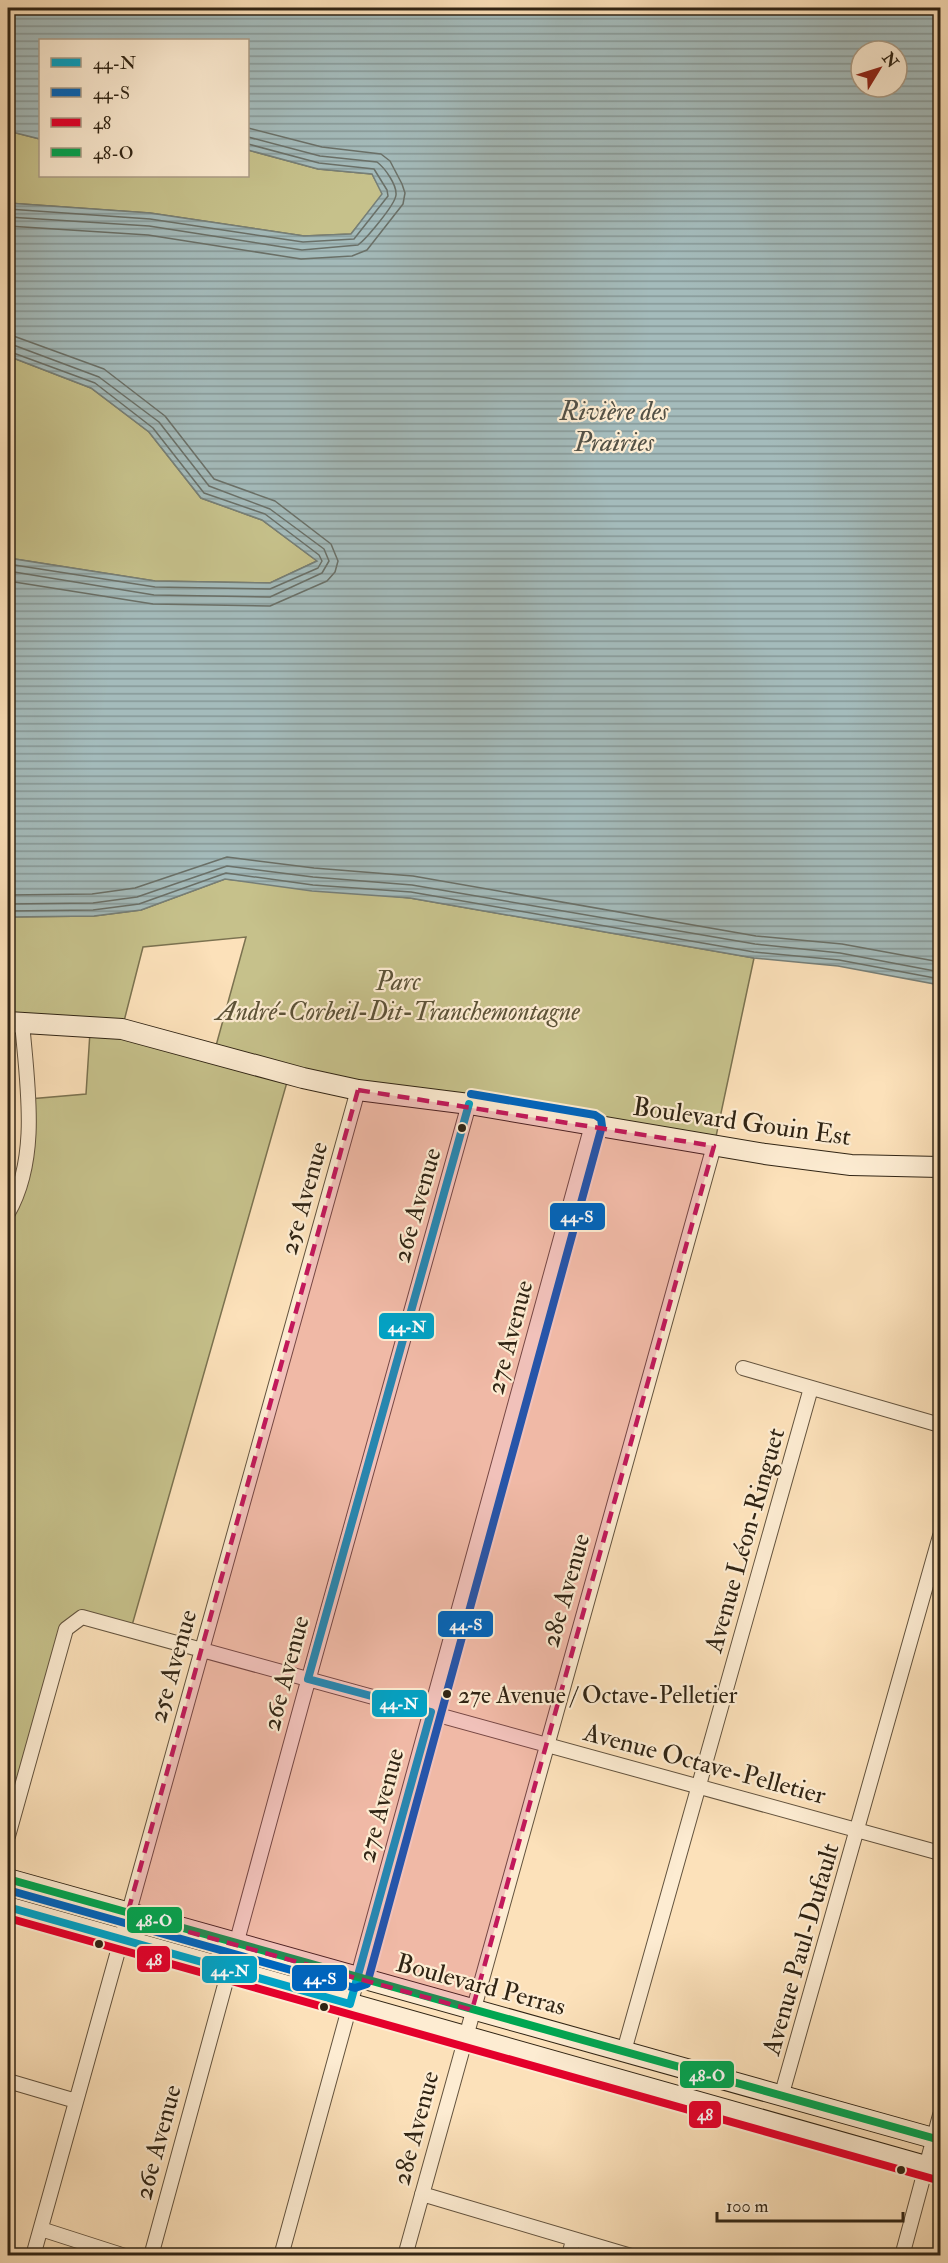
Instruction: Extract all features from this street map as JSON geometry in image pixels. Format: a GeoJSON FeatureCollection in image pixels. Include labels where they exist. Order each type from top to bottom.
{"type":"FeatureCollection","features":[{"type":"Feature","properties":{"kind":"main road","name":"Boulevard Gouin Est"},"geometry":{"type":"LineString","coordinates":[[15,1022],[122,1029],[295,1076],[358,1090],[470,1104],[714,1146],[851,1165],[940,1167]]}},
{"type":"Feature","properties":{"kind":"main road","name":"Boulevard Perras"},"geometry":{"type":"LineString","coordinates":[[8,1879],[937,2139]]}},
{"type":"Feature","properties":{"kind":"main road","name":"Boulevard Perras"},"geometry":{"type":"LineString","coordinates":[[8,1907],[933,2168]]}},
{"type":"Feature","properties":{"kind":"street"},"geometry":{"type":"LineString","coordinates":[[9,1207],[25,1169],[29,1099],[15,1022]]}},
{"type":"Feature","properties":{"kind":"street","name":"25e Avenue"},"geometry":{"type":"LineString","coordinates":[[33,2256],[358,1090]]}},
{"type":"Feature","properties":{"kind":"street","name":"26e Avenue"},"geometry":{"type":"LineString","coordinates":[[151,2256],[308,1680],[470,1104]]}},
{"type":"Feature","properties":{"kind":"street","name":"27e Avenue"},"geometry":{"type":"LineString","coordinates":[[281,2256],[592,1125]]}},
{"type":"Feature","properties":{"kind":"street","name":"28e Avenue"},"geometry":{"type":"LineString","coordinates":[[405,2256],[714,1146]]}},
{"type":"Feature","properties":{"kind":"street"},"geometry":{"type":"LineString","coordinates":[[743,1368],[940,1425]]}},
{"type":"Feature","properties":{"kind":"street","name":"Avenue Léon-Ringuet"},"geometry":{"type":"LineString","coordinates":[[624,2051],[812,1388]]}},
{"type":"Feature","properties":{"kind":"street","name":"Avenue Paul-Dufault"},"geometry":{"type":"LineString","coordinates":[[781,2097],[859,1829],[940,1536]]}},
{"type":"Feature","properties":{"kind":"street","name":"Avenue Octave-Pelletier"},"geometry":{"type":"LineString","coordinates":[[8,1836],[66,1629],[76,1619],[90,1617],[308,1680],[940,1852]]}},
{"type":"Feature","properties":{"kind":"street"},"geometry":{"type":"LineString","coordinates":[[8,2081],[76,2101]]}},
{"type":"Feature","properties":{"kind":"street"},"geometry":{"type":"LineString","coordinates":[[902,2256],[933,2168],[940,2115]]}},
{"type":"Feature","properties":{"kind":"street"},"geometry":{"type":"LineString","coordinates":[[422,2194],[631,2256]]}},
{"type":"Feature","properties":{"kind":"street"},"geometry":{"type":"LineString","coordinates":[[41,2229],[125,2256]]}},
{"type":"Feature","properties":{"kind":"street"},"geometry":{"type":"LineString","coordinates":[[569,2256],[573,2240]]}},
{"type":"Feature","properties":{"kind":"highlighted area"},"geometry":{"type":"Polygon","coordinates":[[[358,1090],[714,1146],[472,2010],[127,1915],[358,1090]]]}},
{"type":"Feature","properties":{"kind":"green space"},"geometry":{"type":"Polygon","coordinates":[[[8,131],[39,139],[39,177],[249,177],[249,150],[318,169],[372,174],[383,194],[351,234],[304,236],[150,213],[8,203],[8,131]]]}},
{"type":"Feature","properties":{"kind":"green space"},"geometry":{"type":"Polygon","coordinates":[[[8,356],[91,388],[149,432],[201,498],[262,520],[317,561],[270,583],[155,581],[8,558],[8,356]]]}},
{"type":"Feature","properties":{"kind":"green space","name":"Parc André-Corbeil-Dit-Tranchemontagne"},"geometry":{"type":"Polygon","coordinates":[[[225,879],[410,898],[754,958],[714,1146],[289,1075],[131,1629],[76,1619],[8,1836],[8,1213],[12,1205],[29,1099],[86,1094],[90,1032],[8,1022],[8,917],[94,916],[141,910],[225,879]],[[246,937],[143,947],[122,1029],[214,1053],[246,937]]]}},
{"type":"Feature","properties":{"kind":"water","name":"Rivière des Prairies"},"geometry":{"type":"Polygon","coordinates":[[[8,8],[940,8],[940,985],[838,966],[754,958],[410,898],[312,891],[225,879],[141,910],[94,916],[8,917],[8,558],[155,581],[270,583],[317,561],[262,520],[201,498],[149,432],[91,388],[8,356],[8,203],[150,213],[304,236],[351,234],[382,194],[372,174],[318,169],[249,150],[249,39],[39,39],[39,139],[8,131],[8,8]]]}},
{"type":"Feature","properties":{"kind":"transit line","name":"44-S"},"geometry":{"type":"LineString","coordinates":[[8,1890],[355,1988],[367,1984],[602,1126],[601,1119],[595,1115],[471,1094]]}},
{"type":"Feature","properties":{"kind":"transit line","name":"44-N"},"geometry":{"type":"LineString","coordinates":[[8,1907],[350,2004],[431,1712],[308,1679],[469,1104]]}},
{"type":"Feature","properties":{"kind":"transit line","name":"48-O"},"geometry":{"type":"LineString","coordinates":[[8,1879],[940,2140]]}},
{"type":"Feature","properties":{"kind":"transit line","name":"48"},"geometry":{"type":"LineString","coordinates":[[8,1918],[937,2180]]}},
{"type":"Feature","properties":{"kind":"place","name":"27e Avenue / Octave-Pelletier"},"geometry":{"type":"Point","coordinates":[447,1694]}}]}
